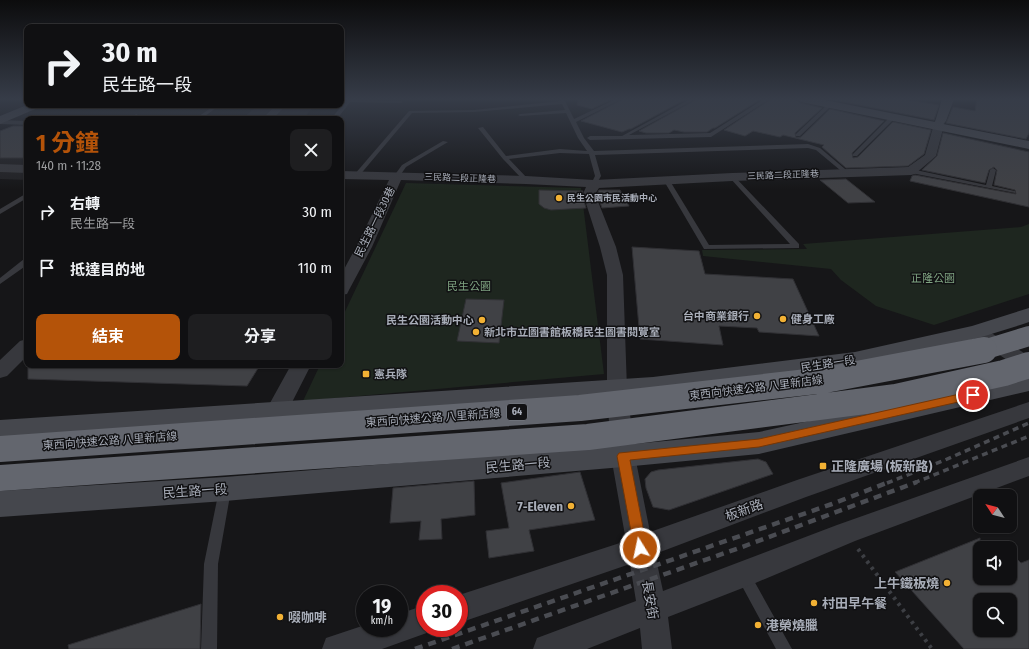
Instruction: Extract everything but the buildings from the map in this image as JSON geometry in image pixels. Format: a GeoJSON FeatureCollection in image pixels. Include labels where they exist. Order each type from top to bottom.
{"type":"FeatureCollection","features":[{"type":"Feature","properties":{"kind":"highway","name":"東西向快速公路 八里新店線"},"geometry":{"type":"LineString","coordinates":[[0,449],[580,408],[825,380],[977,352],[1029,336]]}},
{"type":"Feature","properties":{"kind":"highway"},"geometry":{"type":"LineString","coordinates":[[0,478],[588,437],[794,412],[896,397],[1004,373],[1029,365]]}},
{"type":"Feature","properties":{"kind":"main road"},"geometry":{"type":"LineString","coordinates":[[962,129],[1029,145]]}},
{"type":"Feature","properties":{"kind":"main road"},"geometry":{"type":"LineString","coordinates":[[971,129],[1029,139]]}},
{"type":"Feature","properties":{"kind":"main road","name":"民生路一段"},"geometry":{"type":"LineString","coordinates":[[0,430],[617,389],[771,372],[855,360],[977,332],[1029,315]]}},
{"type":"Feature","properties":{"kind":"main road","name":"民生路一段"},"geometry":{"type":"LineString","coordinates":[[0,504],[225,489],[623,456],[759,443],[1029,382]]}},
{"type":"Feature","properties":{"kind":"street"},"geometry":{"type":"LineString","coordinates":[[911,171],[930,156],[938,129]]}},
{"type":"Feature","properties":{"kind":"street"},"geometry":{"type":"LineString","coordinates":[[0,168],[24,169]]}},
{"type":"Feature","properties":{"kind":"street","name":"三民路二段正隆巷"},"geometry":{"type":"LineString","coordinates":[[344,175],[526,180],[594,184],[732,177],[911,171]]}},
{"type":"Feature","properties":{"kind":"street","name":"民生路一段30巷"},"geometry":{"type":"LineString","coordinates":[[344,284],[364,247],[397,176]]}},
{"type":"Feature","properties":{"kind":"street"},"geometry":{"type":"LineString","coordinates":[[594,184],[589,194],[608,247],[615,275],[617,389]]}},
{"type":"Feature","properties":{"kind":"street"},"geometry":{"type":"LineString","coordinates":[[977,332],[1029,365]]}},
{"type":"Feature","properties":{"kind":"street"},"geometry":{"type":"LineString","coordinates":[[0,371],[24,348]]}},
{"type":"Feature","properties":{"kind":"street"},"geometry":{"type":"LineString","coordinates":[[276,412],[299,368]]}},
{"type":"Feature","properties":{"kind":"street","name":"長安街"},"geometry":{"type":"LineString","coordinates":[[617,389],[623,456],[652,610],[657,649]]}},
{"type":"Feature","properties":{"kind":"street","name":"板新路"},"geometry":{"type":"LineString","coordinates":[[468,605],[640,548],[797,490],[1029,410]]}},
{"type":"Feature","properties":{"kind":"street"},"geometry":{"type":"LineString","coordinates":[[548,649],[743,575],[846,533],[1029,466]]}},
{"type":"Feature","properties":{"kind":"street"},"geometry":{"type":"LineString","coordinates":[[338,649],[416,623]]}},
{"type":"Feature","properties":{"kind":"lane"},"geometry":{"type":"LineString","coordinates":[[357,175],[396,129]]}},
{"type":"Feature","properties":{"kind":"lane"},"geometry":{"type":"LineString","coordinates":[[482,129],[505,158],[526,180]]}},
{"type":"Feature","properties":{"kind":"lane"},"geometry":{"type":"LineString","coordinates":[[577,129],[581,138],[592,153],[598,176],[594,184]]}},
{"type":"Feature","properties":{"kind":"lane"},"geometry":{"type":"LineString","coordinates":[[623,137],[637,129]]}},
{"type":"Feature","properties":{"kind":"lane"},"geometry":{"type":"LineString","coordinates":[[590,138],[711,135],[720,129]]}},
{"type":"Feature","properties":{"kind":"lane"},"geometry":{"type":"LineString","coordinates":[[798,135],[804,129]]}},
{"type":"Feature","properties":{"kind":"lane"},"geometry":{"type":"LineString","coordinates":[[855,155],[881,129]]}},
{"type":"Feature","properties":{"kind":"lane"},"geometry":{"type":"LineString","coordinates":[[397,176],[404,166],[445,142]]}},
{"type":"Feature","properties":{"kind":"lane"},"geometry":{"type":"LineString","coordinates":[[505,158],[534,154],[583,151],[592,153],[808,146],[818,149],[848,174]]}},
{"type":"Feature","properties":{"kind":"lane"},"geometry":{"type":"LineString","coordinates":[[989,187],[993,170]]}},
{"type":"Feature","properties":{"kind":"lane"},"geometry":{"type":"LineString","coordinates":[[911,171],[1013,192]]}},
{"type":"Feature","properties":{"kind":"lane"},"geometry":{"type":"LineString","coordinates":[[667,181],[707,247],[796,246],[732,177]]}},
{"type":"Feature","properties":{"kind":"lane"},"geometry":{"type":"LineString","coordinates":[[0,212],[24,197]]}},
{"type":"Feature","properties":{"kind":"lane"},"geometry":{"type":"LineString","coordinates":[[0,282],[24,262]]}},
{"type":"Feature","properties":{"kind":"lane"},"geometry":{"type":"LineString","coordinates":[[209,649],[211,564],[225,489]]}},
{"type":"Feature","properties":{"kind":"lane"},"geometry":{"type":"LineString","coordinates":[[743,575],[784,649]]}},
{"type":"Feature","properties":{"kind":"path"},"geometry":{"type":"LineString","coordinates":[[846,533],[932,649]]}},
{"type":"Feature","properties":{"kind":"shaded area"},"geometry":{"type":"Polygon","coordinates":[[[0,150],[24,151],[24,180],[0,179],[0,150]]]}},
{"type":"Feature","properties":{"kind":"green space","name":"民生公園"},"geometry":{"type":"Polygon","coordinates":[[[406,183],[581,188],[604,374],[303,401],[319,368],[344,368],[344,314],[406,183]]]}},
{"type":"Feature","properties":{"kind":"green space","name":"正隆公園"},"geometry":{"type":"Polygon","coordinates":[[[1029,224],[1029,294],[934,325],[876,306],[841,280],[831,269],[703,256],[702,250],[807,249],[803,244],[1021,227],[1029,224]]]}},
{"type":"Feature","properties":{"kind":"railway"},"geometry":{"type":"LineString","coordinates":[[887,483],[945,460],[1029,423]]}},
{"type":"Feature","properties":{"kind":"railway"},"geometry":{"type":"LineString","coordinates":[[914,483],[1029,436]]}},
{"type":"Feature","properties":{"kind":"railway"},"geometry":{"type":"LineString","coordinates":[[415,649],[832,504],[889,482]]}},
{"type":"Feature","properties":{"kind":"railway"},"geometry":{"type":"LineString","coordinates":[[452,649],[742,547],[917,482]]}},
{"type":"Feature","properties":{"kind":"place","name":"民生公園市民活動中心"},"geometry":{"type":"Point","coordinates":[559,198]}},
{"type":"Feature","properties":{"kind":"place","name":"台中商業銀行"},"geometry":{"type":"Point","coordinates":[757,316]}},
{"type":"Feature","properties":{"kind":"place","name":"健身工廠"},"geometry":{"type":"Point","coordinates":[783,319]}},
{"type":"Feature","properties":{"kind":"place","name":"民生公園活動中心"},"geometry":{"type":"Point","coordinates":[482,320]}},
{"type":"Feature","properties":{"kind":"place","name":"新北市立圖書館板橋民生圖書閱覽室"},"geometry":{"type":"Point","coordinates":[476,332]}},
{"type":"Feature","properties":{"kind":"place","name":"憲兵隊"},"geometry":{"type":"Point","coordinates":[366,374]}},
{"type":"Feature","properties":{"kind":"place","name":"正隆廣場 (板新路)"},"geometry":{"type":"Point","coordinates":[823,466]}},
{"type":"Feature","properties":{"kind":"place","name":"7-Eleven"},"geometry":{"type":"Point","coordinates":[571,506]}},
{"type":"Feature","properties":{"kind":"place","name":"上牛鐵板燒"},"geometry":{"type":"Point","coordinates":[947,583]}},
{"type":"Feature","properties":{"kind":"place","name":"村田早午餐"},"geometry":{"type":"Point","coordinates":[814,603]}},
{"type":"Feature","properties":{"kind":"place","name":"啜咖啡"},"geometry":{"type":"Point","coordinates":[280,617]}},
{"type":"Feature","properties":{"kind":"place","name":"港榮燒臘"},"geometry":{"type":"Point","coordinates":[758,625]}},
{"type":"Feature","properties":{"kind":"route"},"geometry":{"type":"LineString","coordinates":[[640,548],[623,456],[759,443],[973,395]]}}]}
